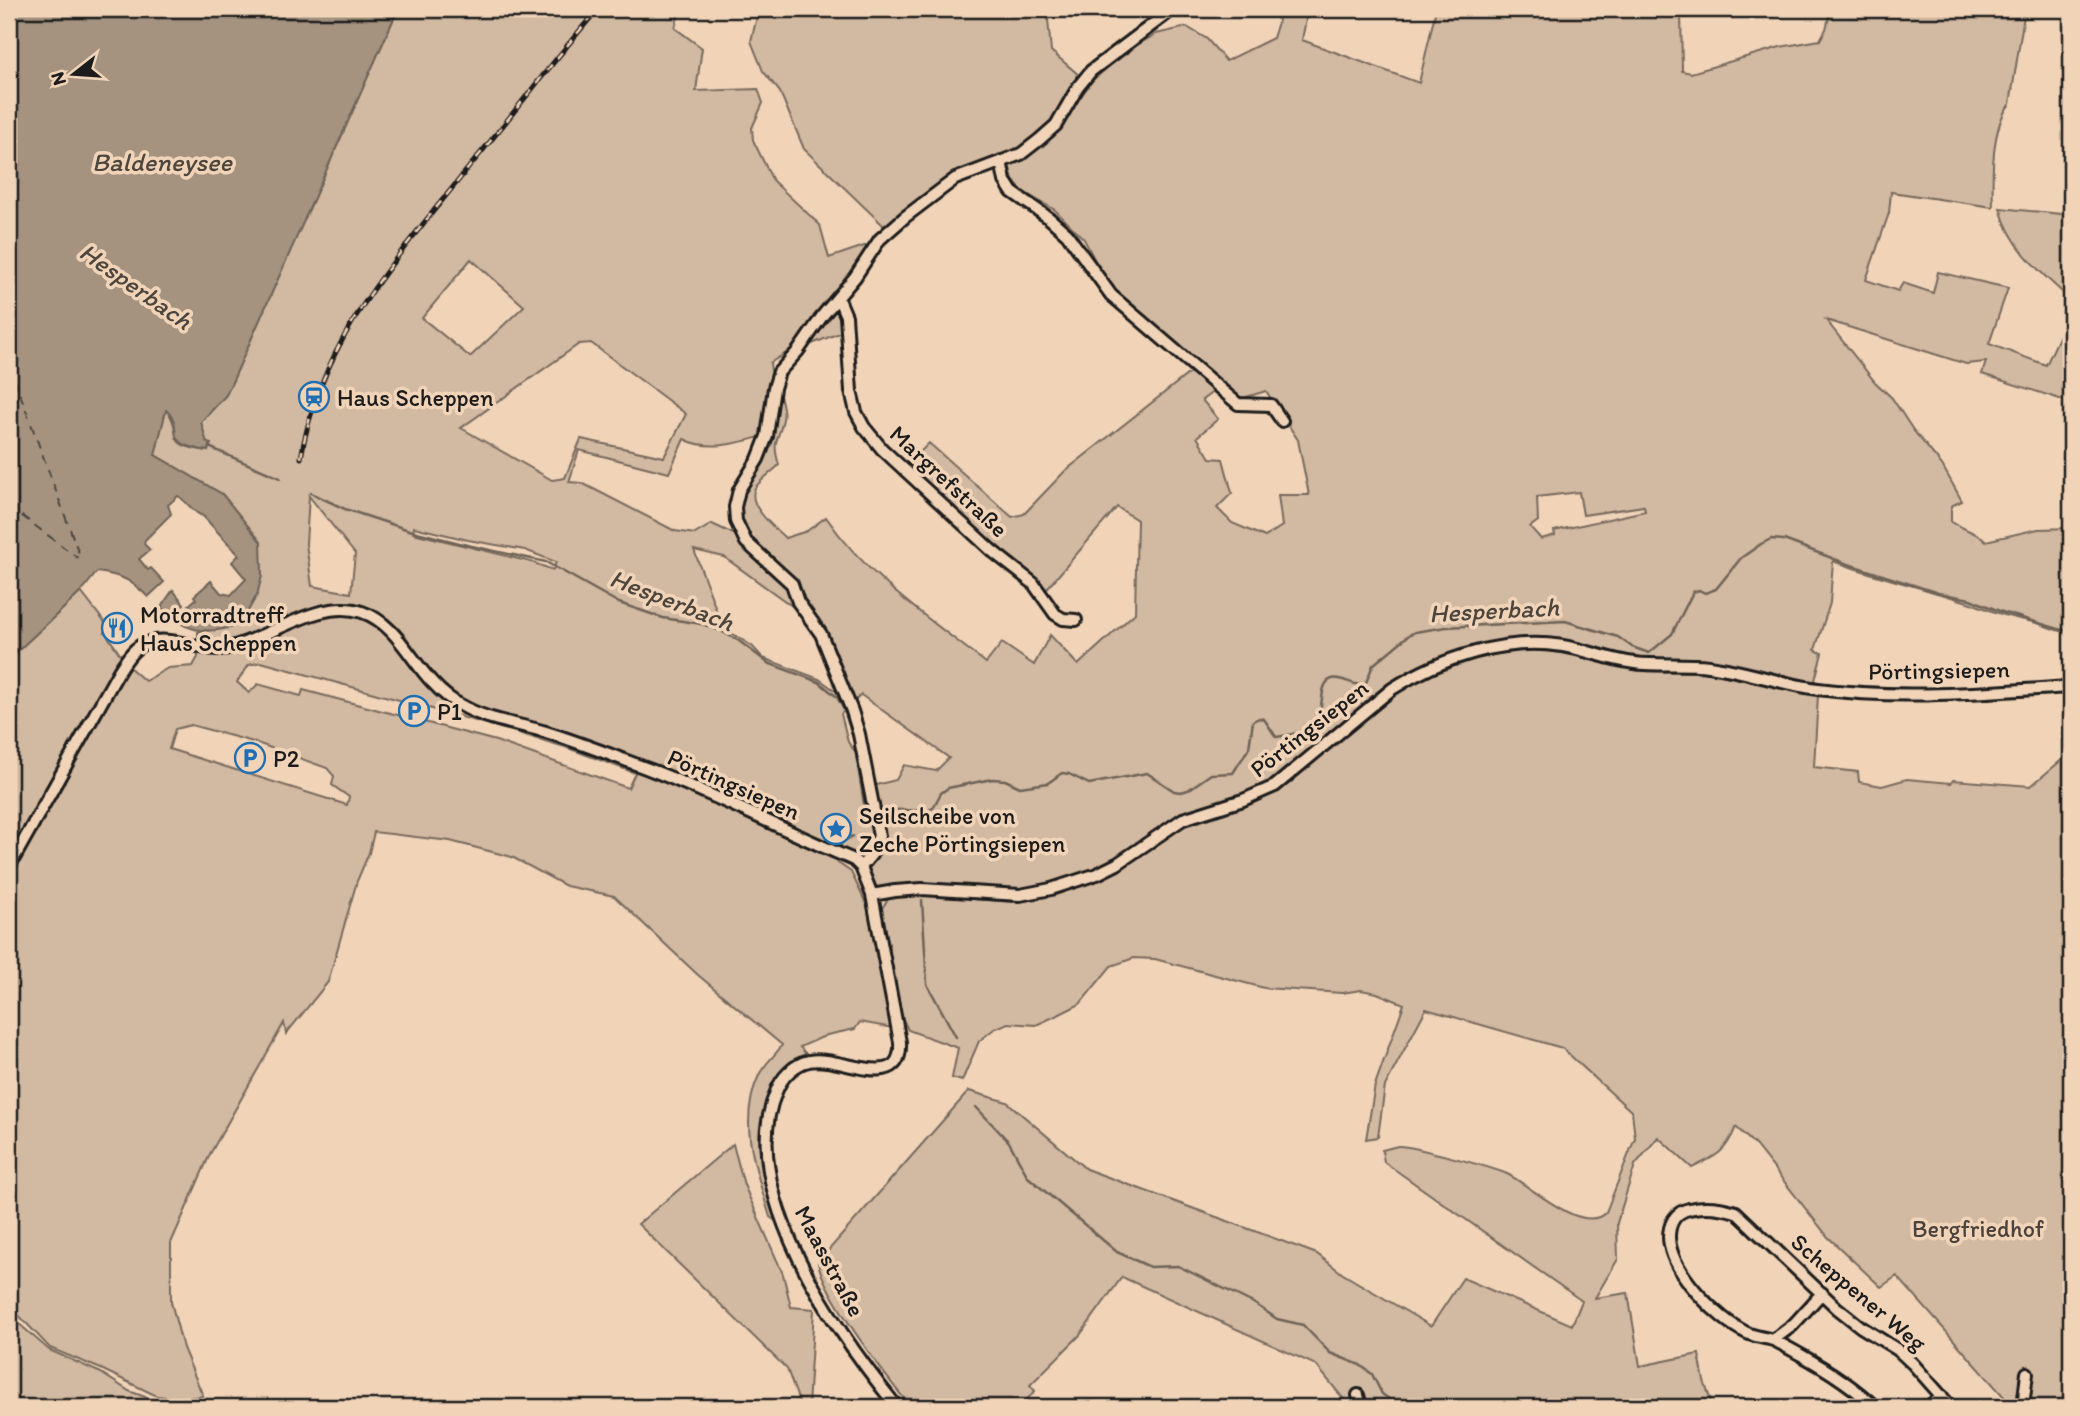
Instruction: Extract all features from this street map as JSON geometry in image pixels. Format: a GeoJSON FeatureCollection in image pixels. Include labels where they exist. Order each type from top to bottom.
{"type":"FeatureCollection","features":[{"type":"Feature","properties":{"kind":"street"},"geometry":{"type":"LineString","coordinates":[[872,895],[861,867],[878,840],[859,734],[821,634],[798,602],[792,584],[746,542],[736,522],[734,508],[739,490],[758,459],[767,436],[779,372],[855,277],[880,240],[955,179],[1021,154],[1040,140],[1056,125],[1078,87],[1091,71],[1173,9]]}},
{"type":"Feature","properties":{"kind":"street"},"geometry":{"type":"LineString","coordinates":[[1001,162],[1005,181],[1012,192],[1067,234],[1111,295],[1238,404],[1271,405],[1282,421]]}},
{"type":"Feature","properties":{"kind":"street","name":"Margrefstraße"},"geometry":{"type":"LineString","coordinates":[[838,297],[846,316],[850,391],[864,427],[882,449],[990,550],[1033,583],[1055,614],[1063,619],[1076,620]]}},
{"type":"Feature","properties":{"kind":"street","name":"Pörtingsiepen"},"geometry":{"type":"LineString","coordinates":[[9,867],[119,671],[135,650],[151,642],[226,649],[337,608],[363,612],[380,620],[432,682],[466,708],[492,719],[545,732],[657,773],[854,860],[861,867]]}},
{"type":"Feature","properties":{"kind":"street","name":"Pörtingsiepen"},"geometry":{"type":"LineString","coordinates":[[872,895],[922,889],[1020,895],[1051,889],[1097,874],[1117,864],[1183,819],[1243,800],[1275,786],[1392,689],[1411,677],[1458,657],[1514,646],[1539,643],[1635,663],[1708,666],[1816,689],[1874,694],[1914,696],[2071,687]]}},
{"type":"Feature","properties":{"kind":"street","name":"Maasstraße"},"geometry":{"type":"LineString","coordinates":[[872,895],[900,1042],[899,1058],[885,1069],[820,1060],[796,1066],[785,1076],[776,1092],[766,1126],[766,1147],[773,1193],[797,1255],[840,1328],[897,1407]]}},
{"type":"Feature","properties":{"kind":"street","name":"Scheppener Weg"},"geometry":{"type":"LineString","coordinates":[[1773,1340],[1748,1334],[1707,1303],[1682,1272],[1670,1248],[1669,1234],[1671,1222],[1679,1214],[1688,1209],[1719,1207],[1736,1212],[1861,1327],[1898,1350],[1951,1407]]}},
{"type":"Feature","properties":{"kind":"street"},"geometry":{"type":"LineString","coordinates":[[1822,1293],[1793,1325],[1773,1340],[1838,1377],[1875,1407]]}},
{"type":"Feature","properties":{"kind":"street"},"geometry":{"type":"LineString","coordinates":[[2023,1407],[2028,1373]]}},
{"type":"Feature","properties":{"kind":"street"},"geometry":{"type":"LineString","coordinates":[[1358,1395],[1361,1407]]}},
{"type":"Feature","properties":{"kind":"street"},"geometry":{"type":"LineString","coordinates":[[1928,1407],[1941,1396]]}},
{"type":"Feature","properties":{"kind":"green space"},"geometry":{"type":"Polygon","coordinates":[[[398,9],[680,9],[675,28],[702,48],[696,91],[758,89],[763,103],[752,128],[753,140],[773,181],[820,225],[829,258],[876,242],[852,276],[832,297],[841,311],[844,331],[812,344],[805,334],[789,351],[770,363],[772,377],[764,436],[713,446],[684,439],[669,473],[579,450],[569,482],[582,483],[675,531],[695,534],[712,524],[740,537],[742,488],[763,458],[777,393],[784,413],[776,445],[779,465],[757,485],[753,495],[754,502],[763,516],[785,538],[807,531],[826,517],[842,539],[880,578],[986,663],[1002,643],[1034,665],[1050,635],[1078,665],[1135,613],[1137,520],[1117,507],[1044,592],[1037,581],[906,466],[929,443],[1012,517],[1024,514],[1065,471],[1192,371],[1217,389],[1202,400],[1218,419],[1197,437],[1210,458],[1223,459],[1232,493],[1217,508],[1232,523],[1265,537],[1282,526],[1278,495],[1309,495],[1298,440],[1266,391],[1243,398],[1231,394],[1117,295],[1102,274],[1084,239],[1055,210],[1022,191],[1013,180],[1009,164],[1060,125],[1093,80],[1126,52],[1156,34],[1187,27],[1207,39],[1226,61],[1273,38],[1278,22],[1276,9],[1308,9],[1302,40],[1419,83],[1436,9],[1681,9],[1682,71],[1691,73],[1780,47],[1820,40],[1831,9],[2025,9],[2010,104],[1999,125],[1996,139],[1993,207],[1891,192],[1889,213],[1866,280],[1898,291],[1903,283],[1933,293],[1938,272],[2008,288],[1989,344],[2046,365],[2060,335],[2071,340],[2071,431],[2065,432],[2066,401],[1982,374],[1986,362],[1966,364],[1826,320],[1875,382],[1892,398],[1913,430],[1942,465],[1962,501],[1951,506],[1951,522],[1986,541],[2038,529],[2071,528],[2071,630],[2059,630],[2003,615],[1833,561],[1830,603],[1815,650],[1822,653],[1814,684],[1735,666],[1640,658],[1573,643],[1468,650],[1435,660],[1409,673],[1270,784],[1247,796],[1182,815],[1113,861],[1084,874],[1050,884],[1021,890],[931,884],[878,887],[873,884],[869,869],[863,861],[840,849],[842,842],[854,836],[829,837],[838,863],[851,872],[872,916],[893,1028],[860,1022],[855,1029],[827,1035],[800,1047],[806,1054],[791,1061],[778,1076],[764,1110],[759,1132],[763,1171],[776,1221],[770,1217],[755,1164],[749,1111],[759,1075],[782,1045],[698,975],[614,896],[566,886],[512,857],[450,841],[374,832],[328,982],[286,1034],[284,1023],[210,1154],[171,1243],[171,1302],[183,1348],[203,1396],[182,1399],[157,1396],[50,1348],[9,1305],[9,659],[81,592],[109,628],[105,632],[128,666],[145,681],[168,668],[193,666],[198,657],[198,632],[218,629],[262,576],[260,541],[222,494],[155,455],[166,409],[172,418],[179,442],[193,449],[208,451],[201,422],[226,395],[398,9]],[[471,259],[422,318],[470,357],[524,306],[471,259]],[[591,343],[579,344],[461,428],[552,480],[565,478],[581,439],[664,457],[686,414],[591,343]],[[1579,492],[1537,497],[1538,521],[1530,527],[1541,539],[1555,535],[1554,531],[1645,511],[1644,506],[1583,515],[1579,492]],[[309,496],[306,544],[312,586],[351,593],[355,554],[309,496]],[[414,527],[413,533],[531,562],[553,570],[556,562],[525,550],[414,527]],[[694,550],[723,628],[752,646],[763,658],[819,679],[840,694],[820,637],[796,609],[724,557],[694,550]],[[261,662],[249,665],[237,682],[249,693],[258,684],[301,696],[303,690],[496,741],[628,788],[635,773],[565,747],[261,662]],[[861,695],[841,714],[848,742],[860,758],[872,786],[896,780],[904,765],[936,771],[949,758],[861,695]],[[191,725],[175,729],[169,749],[347,805],[349,797],[332,785],[334,776],[327,768],[257,743],[191,725]]]}},
{"type":"Feature","properties":{"kind":"green space"},"geometry":{"type":"Polygon","coordinates":[[[752,9],[1047,9],[1051,51],[1080,76],[1059,114],[1031,143],[1006,156],[961,170],[885,227],[804,149],[780,92],[763,71],[751,41],[757,17],[752,9]]]}},
{"type":"Feature","properties":{"kind":"green space"},"geometry":{"type":"Polygon","coordinates":[[[2000,208],[2071,215],[2071,300],[2028,259],[2011,235],[2000,208]]]}},
{"type":"Feature","properties":{"kind":"green space","name":"Bergfriedhof"},"geometry":{"type":"Polygon","coordinates":[[[1529,650],[1565,653],[1638,671],[1705,672],[1818,695],[1814,767],[1858,772],[1859,782],[1882,786],[1907,779],[1951,783],[1953,780],[2031,786],[2071,752],[2071,1407],[2013,1407],[1897,1276],[1881,1287],[1828,1237],[1756,1146],[1736,1127],[1719,1153],[1692,1168],[1658,1137],[1635,1165],[1617,1223],[1618,1259],[1595,1298],[1628,1293],[1640,1366],[1699,1354],[1713,1407],[1350,1407],[1316,1365],[1122,1277],[1080,1335],[1030,1385],[1035,1391],[1020,1407],[911,1407],[844,1315],[822,1276],[818,1262],[969,1091],[1007,1102],[1086,1169],[1317,1254],[1343,1274],[1431,1326],[1463,1278],[1572,1325],[1582,1301],[1384,1162],[1382,1150],[1406,1147],[1499,1171],[1570,1214],[1596,1218],[1606,1212],[1635,1138],[1632,1112],[1562,1048],[1426,1009],[1385,1086],[1378,1137],[1366,1139],[1375,1085],[1404,1004],[1377,993],[1361,990],[1342,993],[1264,988],[1155,959],[1134,958],[1111,966],[1080,1004],[1036,1025],[1008,1023],[994,1029],[979,1041],[962,1081],[952,1078],[958,1048],[908,1030],[901,1015],[882,908],[889,898],[912,894],[1012,902],[1053,894],[1098,880],[1126,865],[1194,819],[1247,805],[1276,791],[1413,681],[1483,656],[1529,650]]]}},
{"type":"Feature","properties":{"kind":"green space"},"geometry":{"type":"Polygon","coordinates":[[[733,1144],[744,1185],[783,1274],[791,1307],[814,1309],[808,1407],[801,1407],[787,1369],[638,1224],[733,1144]]]}},
{"type":"Feature","properties":{"kind":"green space"},"geometry":{"type":"Polygon","coordinates":[[[9,1315],[49,1350],[101,1373],[129,1391],[159,1402],[210,1401],[212,1407],[9,1407],[9,1315]]]}},
{"type":"Feature","properties":{"kind":"water","name":"Baldeneysee"},"geometry":{"type":"Polygon","coordinates":[[[9,9],[398,9],[226,395],[201,422],[207,443],[211,444],[208,451],[183,444],[176,435],[172,417],[166,410],[155,455],[222,494],[261,542],[262,576],[257,595],[240,625],[204,631],[195,629],[178,622],[161,607],[173,590],[184,604],[180,608],[185,613],[196,599],[194,596],[211,581],[221,593],[231,595],[246,579],[232,562],[239,555],[203,516],[178,496],[168,505],[171,514],[145,540],[144,544],[150,550],[139,559],[164,582],[148,597],[126,579],[97,572],[81,592],[9,659],[9,9]]]}},
{"type":"Feature","properties":{"kind":"waterway","name":"Hesperbach"},"geometry":{"type":"LineString","coordinates":[[209,447],[280,478]]}},
{"type":"Feature","properties":{"kind":"waterway","name":"Hesperbach"},"geometry":{"type":"LineString","coordinates":[[311,493],[345,509],[409,530],[546,562],[619,603],[663,618],[702,624],[719,630],[768,663],[819,682],[837,697],[844,710],[854,741],[864,804],[866,808],[872,808]]}},
{"type":"Feature","properties":{"kind":"waterway","name":"Hesperbach"},"geometry":{"type":"LineString","coordinates":[[878,809],[927,811],[933,808],[941,793],[948,788],[992,779],[1005,780],[1020,787],[1048,783],[1062,773],[1089,784],[1147,773],[1174,791],[1188,790],[1211,774],[1233,773],[1249,748],[1253,721],[1264,719],[1276,737],[1306,729],[1318,719],[1327,682],[1336,678],[1365,685],[1373,665],[1415,632],[1446,627],[1565,621],[1618,637],[1632,647],[1649,653],[1672,634],[1693,592],[1699,590],[1705,593],[1716,589],[1741,558],[1771,539],[1784,540],[1938,593],[1970,599],[2002,612],[2062,630],[2071,629]]}},
{"type":"Feature","properties":{"kind":"waterway"},"geometry":{"type":"LineString","coordinates":[[922,900],[927,984],[956,1037]]}},
{"type":"Feature","properties":{"kind":"waterway"},"geometry":{"type":"LineString","coordinates":[[976,1107],[1009,1142],[1028,1177],[1117,1252],[1150,1267],[1178,1266],[1255,1304],[1277,1319],[1303,1325],[1330,1353],[1360,1365],[1372,1374],[1382,1394],[1400,1407]]}},
{"type":"Feature","properties":{"kind":"ferry route"},"geometry":{"type":"LineString","coordinates":[[9,364],[81,559]]}},
{"type":"Feature","properties":{"kind":"ferry route"},"geometry":{"type":"LineString","coordinates":[[9,506],[78,558]]}},
{"type":"Feature","properties":{"kind":"railway"},"geometry":{"type":"LineString","coordinates":[[301,458],[311,415],[325,375],[366,301],[416,233],[598,9]]}},
{"type":"Feature","properties":{"kind":"place","name":"Haus Scheppen"},"geometry":{"type":"Point","coordinates":[314,397]}},
{"type":"Feature","properties":{"kind":"place","name":"Motorradtreff Haus Scheppen"},"geometry":{"type":"Point","coordinates":[117,628]}},
{"type":"Feature","properties":{"kind":"place","name":"P1"},"geometry":{"type":"Point","coordinates":[414,711]}},
{"type":"Feature","properties":{"kind":"place","name":"P2"},"geometry":{"type":"Point","coordinates":[250,758]}},
{"type":"Feature","properties":{"kind":"place","name":"Seilscheibe von Zeche Pörtingsiepen"},"geometry":{"type":"Point","coordinates":[836,829]}}]}
